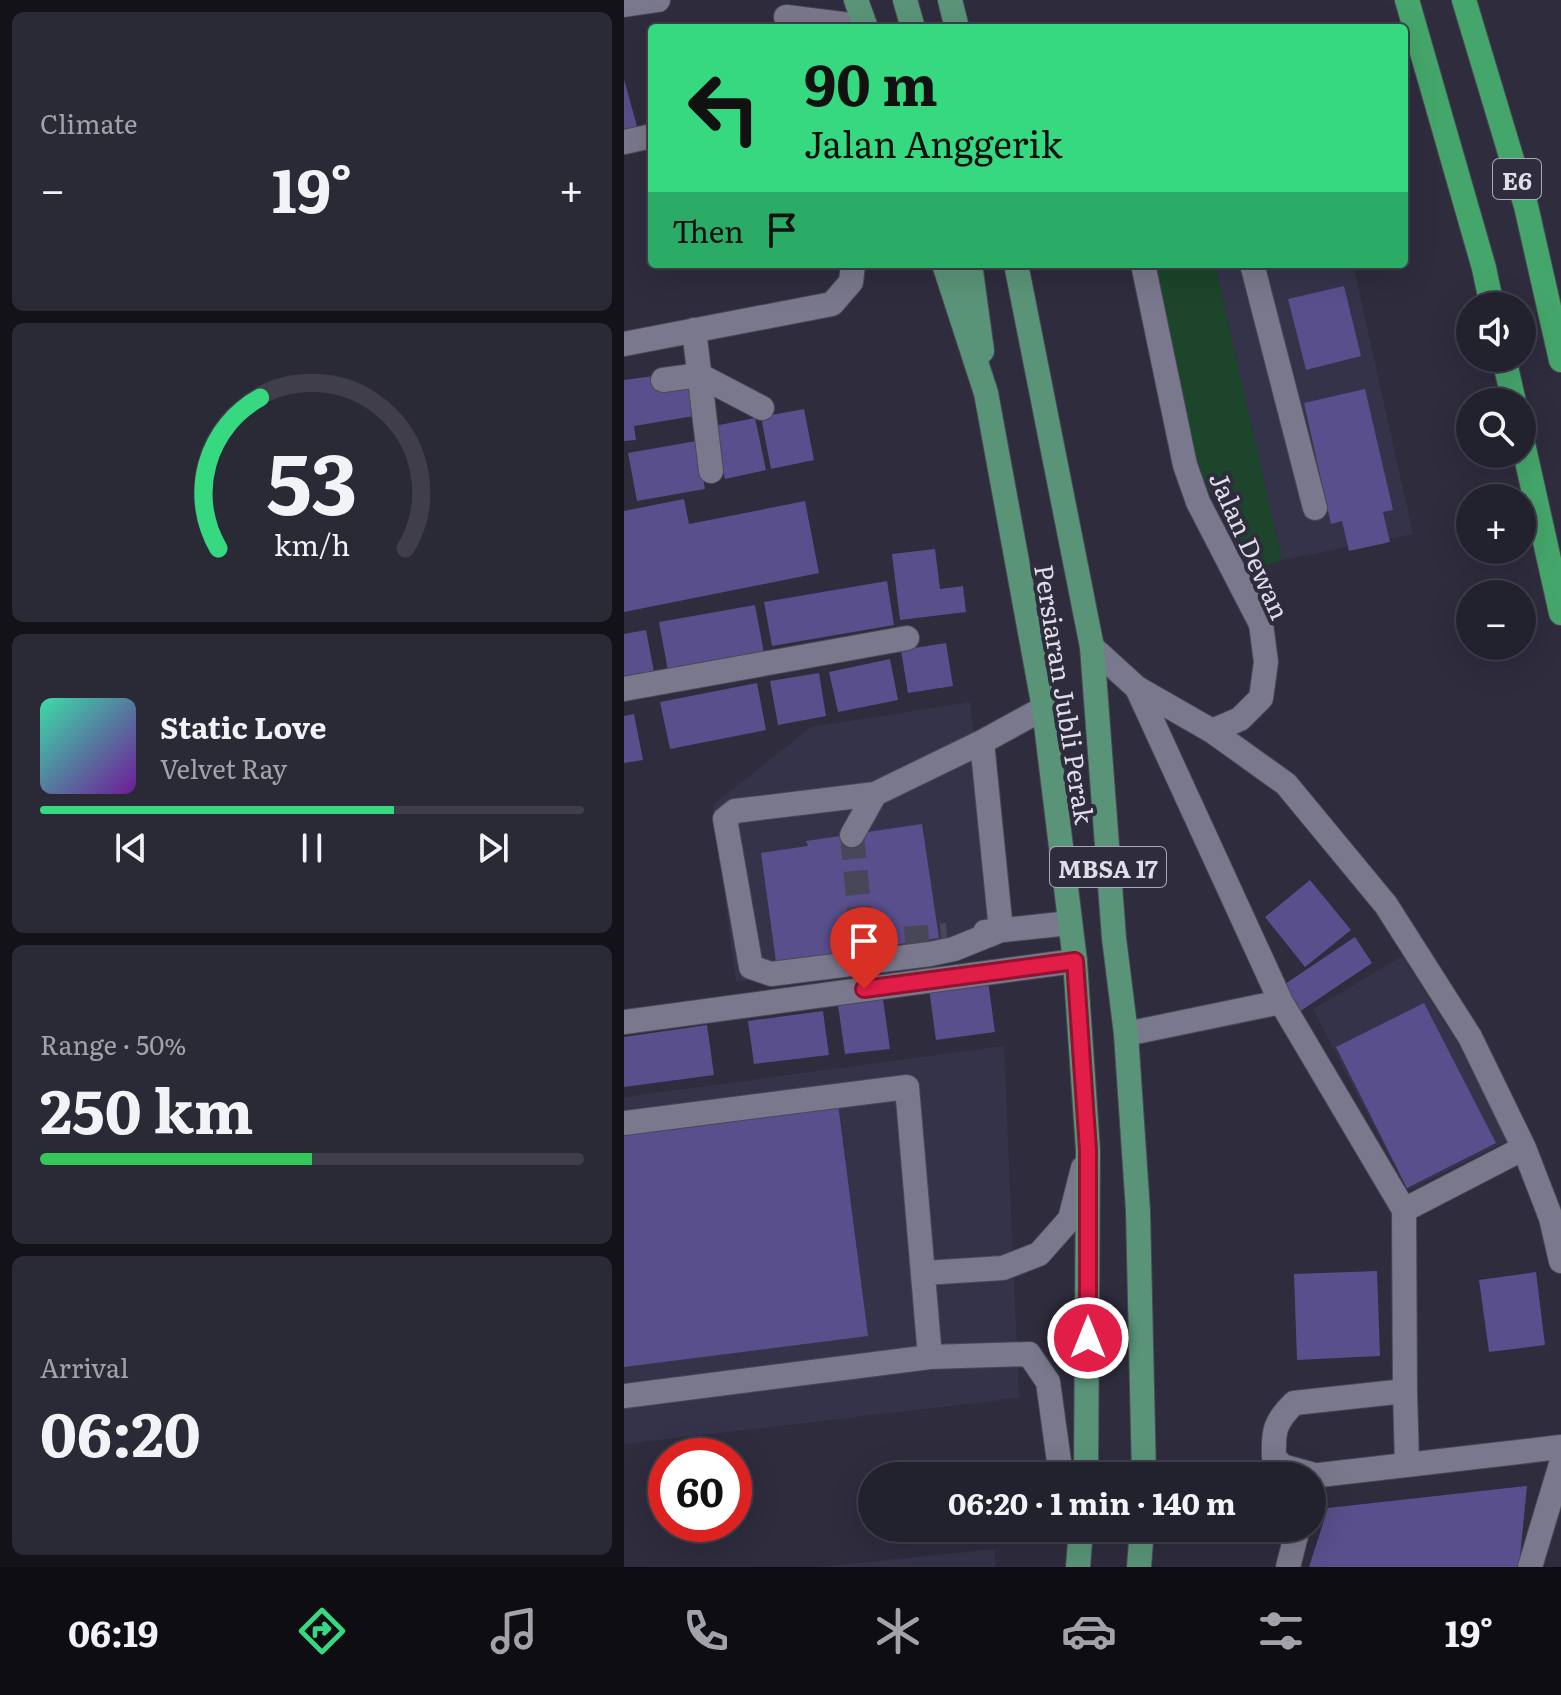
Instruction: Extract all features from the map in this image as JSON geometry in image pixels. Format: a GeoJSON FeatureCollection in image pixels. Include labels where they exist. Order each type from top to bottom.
{"type":"FeatureCollection","features":[{"type":"Feature","properties":{"kind":"highway","name":"E6"},"geometry":{"type":"LineString","coordinates":[[1407,0],[1489,292]]}},
{"type":"Feature","properties":{"kind":"highway","name":"E6"},"geometry":{"type":"LineString","coordinates":[[1464,0],[1526,206],[1561,360]]}},
{"type":"Feature","properties":{"kind":"highway"},"geometry":{"type":"LineString","coordinates":[[1528,468],[1561,613]]}},
{"type":"Feature","properties":{"kind":"main road"},"geometry":{"type":"LineString","coordinates":[[856,0],[865,24]]}},
{"type":"Feature","properties":{"kind":"main road"},"geometry":{"type":"LineString","coordinates":[[905,0],[912,24]]}},
{"type":"Feature","properties":{"kind":"main road","name":"Persiaran Jubli Perak"},"geometry":{"type":"LineString","coordinates":[[945,268],[986,393],[1044,708],[1075,961],[1088,1150],[1086,1462]]}},
{"type":"Feature","properties":{"kind":"main road"},"geometry":{"type":"LineString","coordinates":[[971,268],[986,393]]}},
{"type":"Feature","properties":{"kind":"main road","name":"Persiaran Jubli Perak"},"geometry":{"type":"LineString","coordinates":[[1017,268],[1092,647],[1114,938],[1126,1034],[1138,1211],[1144,1462]]}},
{"type":"Feature","properties":{"kind":"main road"},"geometry":{"type":"LineString","coordinates":[[1078,1567],[1079,1542]]}},
{"type":"Feature","properties":{"kind":"main road"},"geometry":{"type":"LineString","coordinates":[[1139,1567],[1141,1542]]}},
{"type":"Feature","properties":{"kind":"street"},"geometry":{"type":"LineString","coordinates":[[624,5],[658,0]]}},
{"type":"Feature","properties":{"kind":"street"},"geometry":{"type":"LineString","coordinates":[[785,15],[841,24]]}},
{"type":"Feature","properties":{"kind":"street"},"geometry":{"type":"LineString","coordinates":[[624,142],[648,137]]}},
{"type":"Feature","properties":{"kind":"street"},"geometry":{"type":"LineString","coordinates":[[624,344],[832,304],[851,282],[853,268]]}},
{"type":"Feature","properties":{"kind":"street","name":"Jalan Dewan"},"geometry":{"type":"LineString","coordinates":[[1144,268],[1185,465],[1198,502],[1261,624],[1266,662],[1261,698],[1240,719],[1212,731]]}},
{"type":"Feature","properties":{"kind":"street"},"geometry":{"type":"LineString","coordinates":[[1253,268],[1315,508]]}},
{"type":"Feature","properties":{"kind":"street"},"geometry":{"type":"LineString","coordinates":[[694,330],[711,471]]}},
{"type":"Feature","properties":{"kind":"street"},"geometry":{"type":"LineString","coordinates":[[663,380],[699,375],[762,408]]}},
{"type":"Feature","properties":{"kind":"street"},"geometry":{"type":"LineString","coordinates":[[624,689],[907,638]]}},
{"type":"Feature","properties":{"kind":"street"},"geometry":{"type":"LineString","coordinates":[[1092,647],[1137,688],[1212,731],[1286,784],[1386,905],[1470,1037],[1556,1216],[1561,1261]]}},
{"type":"Feature","properties":{"kind":"street"},"geometry":{"type":"LineString","coordinates":[[1137,688],[1281,1002],[1404,1210],[1407,1464]]}},
{"type":"Feature","properties":{"kind":"street"},"geometry":{"type":"LineString","coordinates":[[1001,930],[954,949],[930,954],[771,974],[751,967],[725,819],[735,811],[875,794],[1044,708]]}},
{"type":"Feature","properties":{"kind":"street"},"geometry":{"type":"LineString","coordinates":[[982,742],[1001,930]]}},
{"type":"Feature","properties":{"kind":"street"},"geometry":{"type":"LineString","coordinates":[[852,835],[875,794]]}},
{"type":"Feature","properties":{"kind":"street"},"geometry":{"type":"LineString","coordinates":[[947,935],[1070,923]]}},
{"type":"Feature","properties":{"kind":"street"},"geometry":{"type":"LineString","coordinates":[[624,1022],[1075,961]]}},
{"type":"Feature","properties":{"kind":"street"},"geometry":{"type":"LineString","coordinates":[[1126,1034],[1281,1002]]}},
{"type":"Feature","properties":{"kind":"street"},"geometry":{"type":"LineString","coordinates":[[624,1123],[907,1087],[930,1357]]}},
{"type":"Feature","properties":{"kind":"street"},"geometry":{"type":"LineString","coordinates":[[1404,1210],[1524,1148]]}},
{"type":"Feature","properties":{"kind":"street"},"geometry":{"type":"LineString","coordinates":[[924,1273],[1003,1268],[1039,1254],[1070,1219],[1088,1150]]}},
{"type":"Feature","properties":{"kind":"street"},"geometry":{"type":"LineString","coordinates":[[624,1396],[930,1357],[1029,1354],[1048,1382],[1059,1462]]}},
{"type":"Feature","properties":{"kind":"street"},"geometry":{"type":"LineString","coordinates":[[1278,1462],[1274,1457],[1277,1420],[1294,1403],[1405,1391]]}},
{"type":"Feature","properties":{"kind":"street"},"geometry":{"type":"LineString","coordinates":[[1326,1473],[1561,1447]]}},
{"type":"Feature","properties":{"kind":"street"},"geometry":{"type":"LineString","coordinates":[[1530,1567],[1561,1464]]}},
{"type":"Feature","properties":{"kind":"street"},"geometry":{"type":"LineString","coordinates":[[1288,1567],[1294,1542]]}},
{"type":"Feature","properties":{"kind":"shaded area"},"geometry":{"type":"Polygon","coordinates":[[[1216,268],[1354,268],[1413,534],[1282,560],[1216,268]]]}},
{"type":"Feature","properties":{"kind":"shaded area"},"geometry":{"type":"Polygon","coordinates":[[[970,702],[999,947],[736,982],[713,805],[811,727],[970,702]]]}},
{"type":"Feature","properties":{"kind":"shaded area"},"geometry":{"type":"Polygon","coordinates":[[[1402,956],[1458,1043],[1507,1141],[1407,1191],[1313,1009],[1402,956]]]}},
{"type":"Feature","properties":{"kind":"shaded area"},"geometry":{"type":"Polygon","coordinates":[[[1004,1046],[1019,1398],[676,1438],[648,1438],[648,1441],[624,1444],[624,1097],[1004,1046]]]}},
{"type":"Feature","properties":{"kind":"shaded area"},"geometry":{"type":"Polygon","coordinates":[[[995,1549],[995,1567],[818,1567],[995,1549]]]}},
{"type":"Feature","properties":{"kind":"green space"},"geometry":{"type":"Polygon","coordinates":[[[1150,268],[1216,268],[1282,560],[1256,569],[1197,470],[1150,268]]]}},
{"type":"Feature","properties":{"kind":"building"},"geometry":{"type":"Polygon","coordinates":[[[624,79],[638,130],[624,133],[624,79]]]}},
{"type":"Feature","properties":{"kind":"building"},"geometry":{"type":"Polygon","coordinates":[[[1344,286],[1361,356],[1306,370],[1288,299],[1344,286]]]}},
{"type":"Feature","properties":{"kind":"building"},"geometry":{"type":"Polygon","coordinates":[[[653,376],[656,389],[689,384],[694,416],[634,426],[636,440],[624,441],[624,380],[653,376]]]}},
{"type":"Feature","properties":{"kind":"building"},"geometry":{"type":"Polygon","coordinates":[[[1365,389],[1393,510],[1383,512],[1390,542],[1349,551],[1342,521],[1331,524],[1304,403],[1365,389]]]}},
{"type":"Feature","properties":{"kind":"building"},"geometry":{"type":"Polygon","coordinates":[[[804,409],[814,460],[771,469],[761,417],[804,409]]]}},
{"type":"Feature","properties":{"kind":"building"},"geometry":{"type":"Polygon","coordinates":[[[755,418],[766,470],[725,479],[714,426],[755,418]]]}},
{"type":"Feature","properties":{"kind":"building"},"geometry":{"type":"Polygon","coordinates":[[[696,441],[705,489],[637,501],[628,453],[696,441]]]}},
{"type":"Feature","properties":{"kind":"building"},"geometry":{"type":"Polygon","coordinates":[[[684,499],[689,524],[805,501],[819,573],[624,612],[624,511],[684,499]]]}},
{"type":"Feature","properties":{"kind":"building"},"geometry":{"type":"Polygon","coordinates":[[[935,549],[940,589],[963,586],[966,612],[900,620],[892,554],[935,549]]]}},
{"type":"Feature","properties":{"kind":"building"},"geometry":{"type":"Polygon","coordinates":[[[887,581],[894,625],[772,646],[764,602],[887,581]]]}},
{"type":"Feature","properties":{"kind":"building"},"geometry":{"type":"Polygon","coordinates":[[[755,605],[764,653],[668,671],[659,622],[755,605]]]}},
{"type":"Feature","properties":{"kind":"building"},"geometry":{"type":"Polygon","coordinates":[[[646,630],[654,672],[624,678],[624,634],[646,630]]]}},
{"type":"Feature","properties":{"kind":"building"},"geometry":{"type":"Polygon","coordinates":[[[946,643],[953,686],[908,693],[901,650],[946,643]]]}},
{"type":"Feature","properties":{"kind":"building"},"geometry":{"type":"Polygon","coordinates":[[[890,659],[898,700],[838,712],[829,672],[890,659]]]}},
{"type":"Feature","properties":{"kind":"building"},"geometry":{"type":"Polygon","coordinates":[[[819,673],[826,716],[778,725],[770,681],[819,673]]]}},
{"type":"Feature","properties":{"kind":"building"},"geometry":{"type":"Polygon","coordinates":[[[757,683],[766,730],[670,749],[660,702],[757,683]]]}},
{"type":"Feature","properties":{"kind":"building"},"geometry":{"type":"Polygon","coordinates":[[[634,714],[643,760],[624,763],[624,716],[634,714]]]}},
{"type":"Feature","properties":{"kind":"building"},"geometry":{"type":"Polygon","coordinates":[[[922,824],[939,938],[840,953],[841,960],[777,969],[761,853],[808,846],[806,841],[922,824]]]}},
{"type":"Feature","properties":{"kind":"building"},"geometry":{"type":"Polygon","coordinates":[[[1310,880],[1351,930],[1305,967],[1265,917],[1310,880]]]}},
{"type":"Feature","properties":{"kind":"building"},"geometry":{"type":"Polygon","coordinates":[[[1355,937],[1372,963],[1299,1012],[1282,986],[1355,937]]]}},
{"type":"Feature","properties":{"kind":"building"},"geometry":{"type":"Polygon","coordinates":[[[988,981],[995,1032],[936,1040],[929,989],[988,981]]]}},
{"type":"Feature","properties":{"kind":"building"},"geometry":{"type":"Polygon","coordinates":[[[883,999],[890,1049],[845,1054],[838,1005],[883,999]]]}},
{"type":"Feature","properties":{"kind":"building"},"geometry":{"type":"Polygon","coordinates":[[[1424,1003],[1496,1143],[1407,1188],[1336,1047],[1424,1003]]]}},
{"type":"Feature","properties":{"kind":"building"},"geometry":{"type":"Polygon","coordinates":[[[823,1011],[829,1055],[754,1064],[748,1021],[823,1011]]]}},
{"type":"Feature","properties":{"kind":"building"},"geometry":{"type":"Polygon","coordinates":[[[707,1025],[714,1075],[624,1087],[624,1037],[707,1025]]]}},
{"type":"Feature","properties":{"kind":"building"},"geometry":{"type":"Polygon","coordinates":[[[838,1104],[868,1336],[624,1367],[624,1132],[838,1104]]]}},
{"type":"Feature","properties":{"kind":"building"},"geometry":{"type":"Polygon","coordinates":[[[1377,1271],[1380,1356],[1297,1360],[1294,1274],[1377,1271]]]}},
{"type":"Feature","properties":{"kind":"building"},"geometry":{"type":"Polygon","coordinates":[[[1536,1272],[1545,1345],[1489,1352],[1479,1280],[1536,1272]]]}},
{"type":"Feature","properties":{"kind":"building"},"geometry":{"type":"Polygon","coordinates":[[[1527,1486],[1519,1567],[1309,1567],[1317,1542],[1326,1542],[1328,1508],[1527,1486]]]}},
{"type":"Feature","properties":{"kind":"tunnel"},"geometry":{"type":"LineString","coordinates":[[852,835],[861,928],[866,938],[879,941],[947,935]]}},
{"type":"Feature","properties":{"kind":"route"},"geometry":{"type":"LineString","coordinates":[[864,989],[1075,961],[1088,1150],[1088,1338]]}}]}
